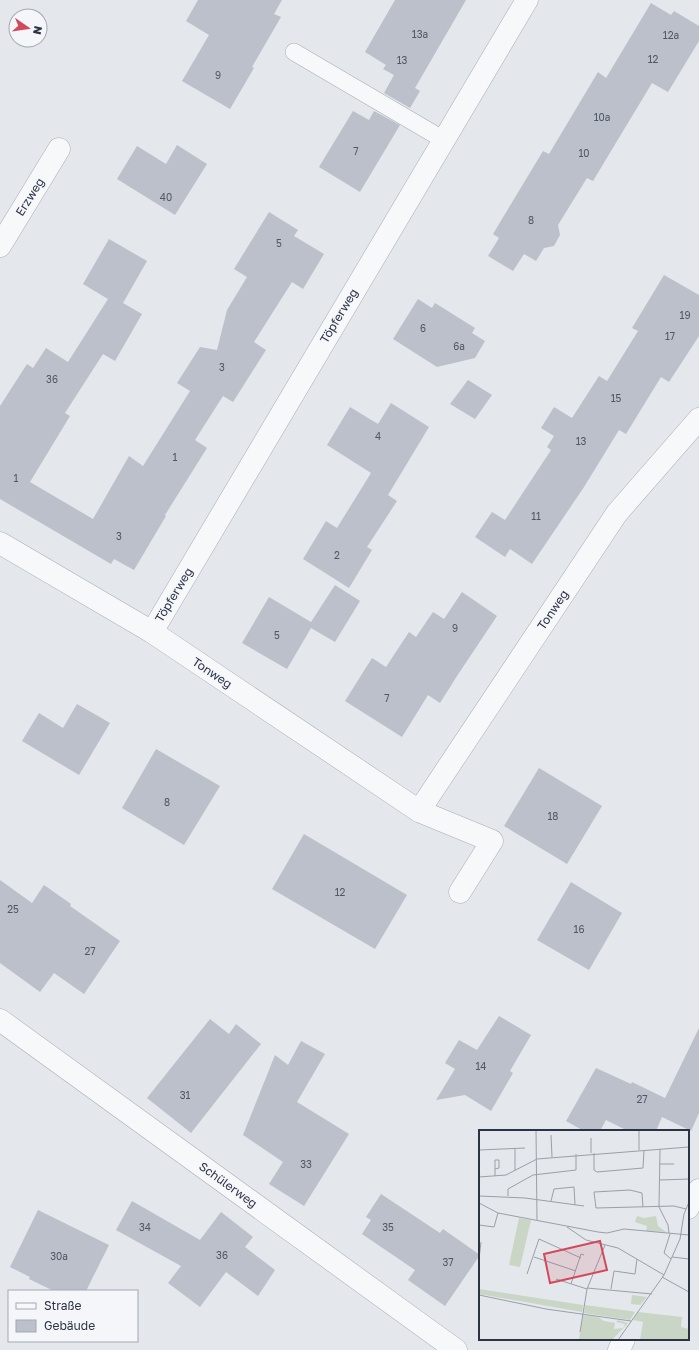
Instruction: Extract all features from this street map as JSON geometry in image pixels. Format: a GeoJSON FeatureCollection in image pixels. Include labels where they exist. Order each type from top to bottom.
{"type":"FeatureCollection","features":[{"type":"Feature","properties":{"kind":"street","name":"Töpferweg"},"geometry":{"type":"LineString","coordinates":[[152,632],[527,0]]}},
{"type":"Feature","properties":{"kind":"street","name":"Erzweg"},"geometry":{"type":"LineString","coordinates":[[0,246],[59,149]]}},
{"type":"Feature","properties":{"kind":"street","name":"Tonweg"},"geometry":{"type":"LineString","coordinates":[[419,811],[617,513],[699,419]]}},
{"type":"Feature","properties":{"kind":"street","name":"Tonweg"},"geometry":{"type":"LineString","coordinates":[[0,543],[152,632],[419,811],[492,841],[460,892]]}},
{"type":"Feature","properties":{"kind":"street","name":"Schülerweg"},"geometry":{"type":"LineString","coordinates":[[0,1020],[456,1350]]}},
{"type":"Feature","properties":{"kind":"street"},"geometry":{"type":"LineString","coordinates":[[689,1206],[699,1190]]}},
{"type":"Feature","properties":{"kind":"street"},"geometry":{"type":"LineString","coordinates":[[619,1350],[624,1340]]}},
{"type":"Feature","properties":{"kind":"lane"},"geometry":{"type":"LineString","coordinates":[[294,52],[444,140]]}},
{"type":"Feature","properties":{"kind":"building"},"geometry":{"type":"Polygon","coordinates":[[[198,0],[282,0],[274,14],[281,17],[230,109],[182,81],[209,35],[186,21],[198,0]]]}},
{"type":"Feature","properties":{"kind":"building"},"geometry":{"type":"Polygon","coordinates":[[[395,0],[466,0],[415,88],[420,91],[410,108],[384,93],[394,75],[383,69],[386,65],[365,52],[395,0]]]}},
{"type":"Feature","properties":{"kind":"building"},"geometry":{"type":"Polygon","coordinates":[[[651,3],[671,15],[674,11],[699,26],[699,41],[668,92],[652,83],[593,181],[587,178],[558,225],[560,235],[554,246],[544,248],[536,261],[524,254],[513,271],[488,256],[499,238],[493,234],[543,151],[549,154],[598,72],[606,78],[651,3]]]}},
{"type":"Feature","properties":{"kind":"building"},"geometry":{"type":"Polygon","coordinates":[[[353,111],[369,120],[374,111],[400,125],[360,192],[319,167],[353,111]]]}},
{"type":"Feature","properties":{"kind":"building"},"geometry":{"type":"Polygon","coordinates":[[[177,145],[207,164],[175,215],[117,179],[137,146],[166,164],[177,145]]]}},
{"type":"Feature","properties":{"kind":"building"},"geometry":{"type":"Polygon","coordinates":[[[269,212],[298,230],[294,236],[324,254],[303,289],[292,282],[254,342],[266,350],[233,402],[223,396],[195,440],[207,448],[165,515],[166,516],[134,570],[114,559],[111,564],[0,499],[0,406],[27,364],[33,368],[46,348],[68,362],[108,299],[83,284],[109,239],[147,261],[123,303],[142,314],[115,361],[103,354],[65,413],[70,416],[30,482],[93,519],[129,456],[143,466],[190,391],[177,383],[200,347],[217,350],[227,310],[247,277],[234,269],[269,212]]]}},
{"type":"Feature","properties":{"kind":"building"},"geometry":{"type":"Polygon","coordinates":[[[664,275],[699,295],[699,336],[669,382],[661,377],[626,434],[619,430],[584,487],[532,564],[510,549],[505,557],[475,537],[492,512],[505,520],[551,450],[547,447],[554,436],[541,428],[554,407],[572,418],[599,376],[607,381],[638,331],[632,328],[664,275]]]}},
{"type":"Feature","properties":{"kind":"building"},"geometry":{"type":"Polygon","coordinates":[[[418,299],[432,308],[435,303],[475,328],[472,333],[485,341],[475,358],[437,367],[393,339],[418,299]]]}},
{"type":"Feature","properties":{"kind":"building"},"geometry":{"type":"Polygon","coordinates":[[[468,380],[492,395],[475,419],[450,404],[468,380]]]}},
{"type":"Feature","properties":{"kind":"building"},"geometry":{"type":"Polygon","coordinates":[[[391,403],[429,427],[388,495],[397,501],[367,547],[372,550],[349,588],[303,559],[326,521],[337,528],[371,473],[327,445],[350,407],[378,424],[391,403]]]}},
{"type":"Feature","properties":{"kind":"building"},"geometry":{"type":"Polygon","coordinates":[[[335,585],[360,601],[335,642],[311,628],[287,669],[242,643],[269,597],[311,622],[335,585]]]}},
{"type":"Feature","properties":{"kind":"building"},"geometry":{"type":"Polygon","coordinates":[[[462,592],[497,616],[440,703],[428,695],[402,737],[345,701],[372,658],[386,667],[409,632],[416,637],[433,612],[444,619],[462,592]]]}},
{"type":"Feature","properties":{"kind":"building"},"geometry":{"type":"Polygon","coordinates":[[[77,704],[110,723],[79,775],[22,741],[39,713],[63,728],[77,704]]]}},
{"type":"Feature","properties":{"kind":"building"},"geometry":{"type":"Polygon","coordinates":[[[156,749],[220,786],[184,845],[122,808],[156,749]]]}},
{"type":"Feature","properties":{"kind":"building"},"geometry":{"type":"Polygon","coordinates":[[[539,768],[602,806],[567,864],[504,826],[539,768]]]}},
{"type":"Feature","properties":{"kind":"building"},"geometry":{"type":"Polygon","coordinates":[[[304,834],[407,895],[375,949],[272,889],[304,834]]]}},
{"type":"Feature","properties":{"kind":"building"},"geometry":{"type":"Polygon","coordinates":[[[0,880],[32,903],[44,885],[71,904],[70,906],[120,941],[84,994],[54,973],[40,992],[0,963],[0,880]]]}},
{"type":"Feature","properties":{"kind":"building"},"geometry":{"type":"Polygon","coordinates":[[[571,882],[622,913],[589,970],[537,940],[571,882]]]}},
{"type":"Feature","properties":{"kind":"building"},"geometry":{"type":"Polygon","coordinates":[[[499,1016],[531,1035],[510,1071],[513,1073],[491,1111],[465,1095],[436,1100],[455,1069],[445,1063],[459,1040],[477,1050],[499,1016]]]}},
{"type":"Feature","properties":{"kind":"building"},"geometry":{"type":"Polygon","coordinates":[[[210,1019],[229,1034],[236,1024],[261,1044],[191,1133],[147,1098],[210,1019]]]}},
{"type":"Feature","properties":{"kind":"building"},"geometry":{"type":"Polygon","coordinates":[[[699,1028],[699,1113],[691,1131],[662,1117],[656,1130],[626,1130],[606,1120],[601,1130],[582,1130],[566,1121],[596,1068],[631,1084],[632,1082],[665,1098],[699,1028]]]}},
{"type":"Feature","properties":{"kind":"building"},"geometry":{"type":"Polygon","coordinates":[[[301,1041],[325,1054],[297,1102],[349,1134],[304,1206],[269,1184],[283,1162],[243,1135],[275,1055],[288,1065],[301,1041]]]}},
{"type":"Feature","properties":{"kind":"building"},"geometry":{"type":"Polygon","coordinates":[[[381,1194],[440,1233],[443,1229],[479,1254],[479,1256],[445,1306],[408,1280],[415,1270],[362,1234],[371,1220],[366,1217],[381,1194]]]}},
{"type":"Feature","properties":{"kind":"building"},"geometry":{"type":"Polygon","coordinates":[[[132,1201],[200,1240],[221,1212],[253,1237],[245,1247],[275,1270],[258,1296],[226,1272],[200,1307],[168,1283],[181,1266],[116,1230],[132,1201]]]}},
{"type":"Feature","properties":{"kind":"building"},"geometry":{"type":"Polygon","coordinates":[[[38,1210],[109,1245],[86,1290],[52,1290],[29,1279],[30,1277],[10,1267],[38,1210]]]}}]}
